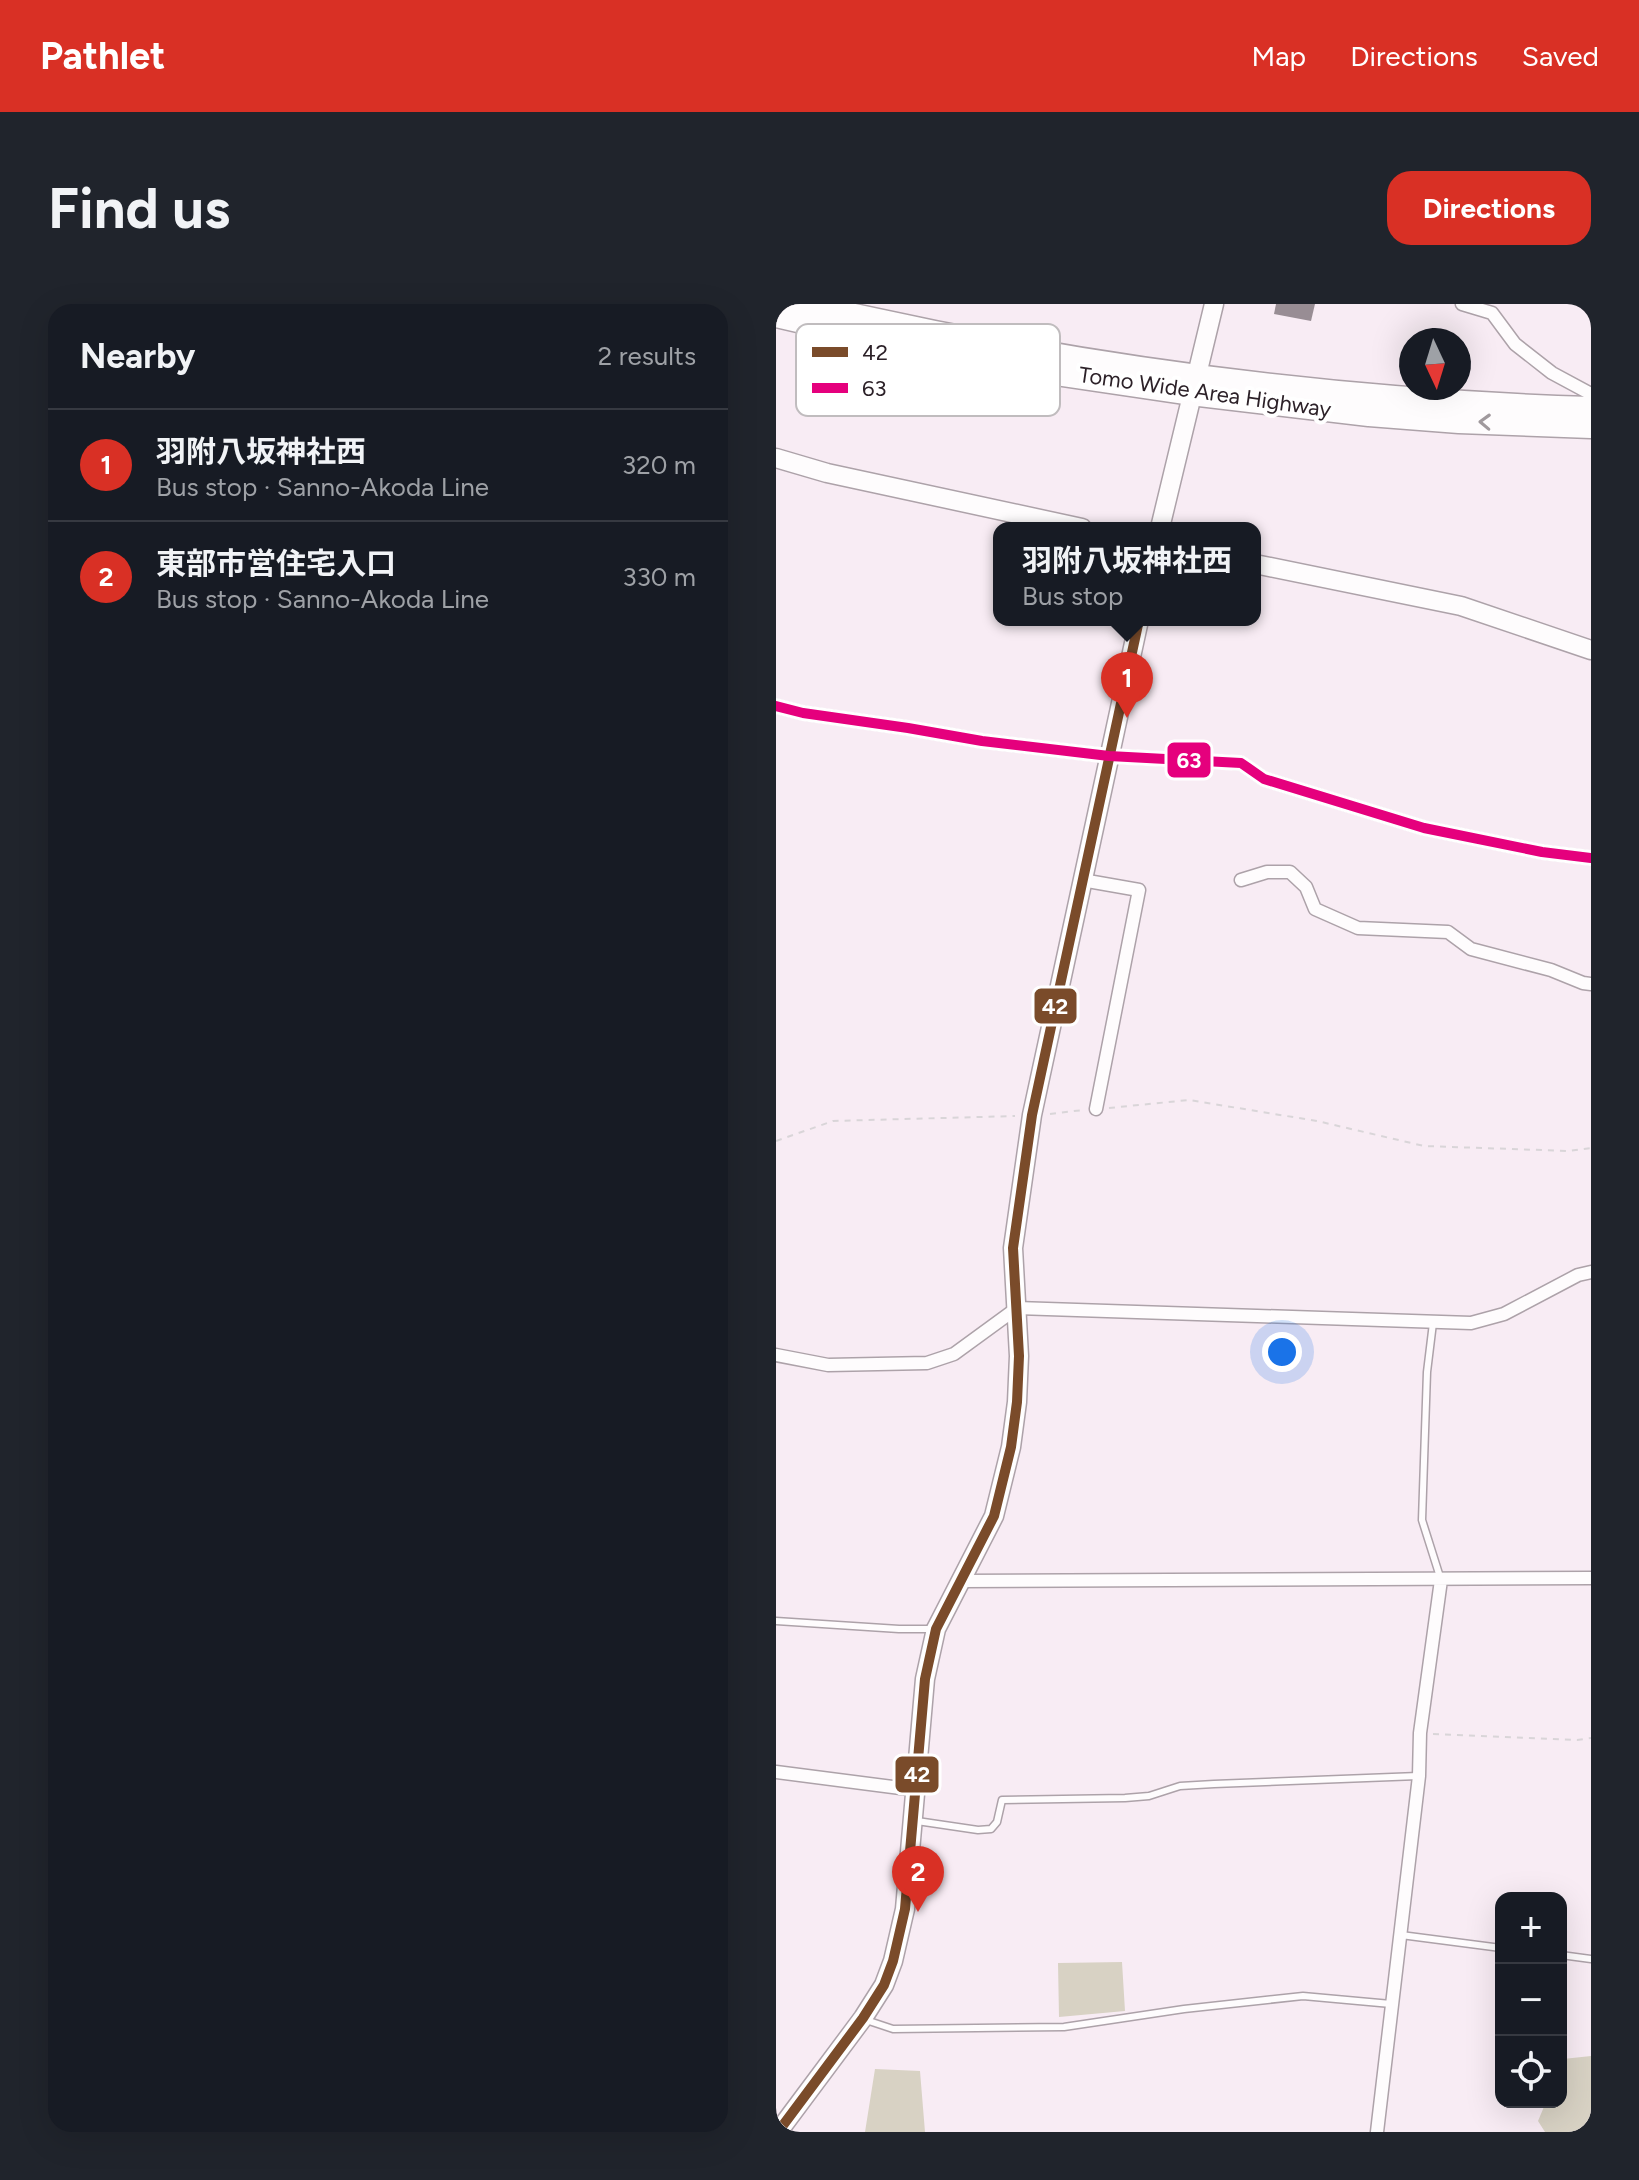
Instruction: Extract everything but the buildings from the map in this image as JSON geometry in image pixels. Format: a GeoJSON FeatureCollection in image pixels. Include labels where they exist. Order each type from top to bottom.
{"type":"FeatureCollection","features":[{"type":"Feature","properties":{"kind":"highway","name":"Tomo Wide Area Highway"},"geometry":{"type":"LineString","coordinates":[[802,304],[892,324]]}},
{"type":"Feature","properties":{"kind":"highway","name":"Tomo Wide Area Highway"},"geometry":{"type":"LineString","coordinates":[[776,315],[815,324]]}},
{"type":"Feature","properties":{"kind":"highway","name":"Tomo Wide Area Highway"},"geometry":{"type":"LineString","coordinates":[[1060,359],[1369,414],[1591,426]]}},
{"type":"Feature","properties":{"kind":"highway","name":"Tomo Wide Area Highway"},"geometry":{"type":"LineString","coordinates":[[1060,370],[1194,384],[1591,409]]}},
{"type":"Feature","properties":{"kind":"main road"},"geometry":{"type":"LineString","coordinates":[[1161,522],[1214,304]]}},
{"type":"Feature","properties":{"kind":"main road"},"geometry":{"type":"LineString","coordinates":[[776,458],[827,473],[1054,522]]}},
{"type":"Feature","properties":{"kind":"main road"},"geometry":{"type":"LineString","coordinates":[[1261,565],[1461,606],[1591,650]]}},
{"type":"Feature","properties":{"kind":"main road"},"geometry":{"type":"LineString","coordinates":[[780,2130],[863,2018],[884,1985],[893,1961],[905,1909],[925,1679],[936,1629],[994,1516],[1008,1462],[1017,1402],[1019,1356],[1013,1248],[1032,1115],[1138,626]]}},
{"type":"Feature","properties":{"kind":"street"},"geometry":{"type":"LineString","coordinates":[[1462,304],[1492,313],[1515,344],[1552,373],[1591,394]]}},
{"type":"Feature","properties":{"kind":"street"},"geometry":{"type":"LineString","coordinates":[[776,706],[982,741],[1109,756],[1241,763],[1264,779],[1424,828],[1542,852],[1591,858]]}},
{"type":"Feature","properties":{"kind":"street"},"geometry":{"type":"LineString","coordinates":[[1241,880],[1267,872],[1290,872],[1306,887],[1315,909],[1358,928],[1448,932],[1471,949],[1591,984]]}},
{"type":"Feature","properties":{"kind":"street"},"geometry":{"type":"LineString","coordinates":[[1082,880],[1139,890],[1096,1109]]}},
{"type":"Feature","properties":{"kind":"street"},"geometry":{"type":"LineString","coordinates":[[776,1355],[828,1365],[927,1363],[954,1354],[1017,1308],[1471,1323],[1504,1314],[1578,1275],[1591,1272]]}},
{"type":"Feature","properties":{"kind":"street"},"geometry":{"type":"LineString","coordinates":[[962,1581],[1591,1578]]}},
{"type":"Feature","properties":{"kind":"street"},"geometry":{"type":"LineString","coordinates":[[1377,2132],[1419,1776],[1420,1733],[1441,1580]]}},
{"type":"Feature","properties":{"kind":"street"},"geometry":{"type":"LineString","coordinates":[[776,1772],[916,1790]]}},
{"type":"Feature","properties":{"kind":"lane"},"geometry":{"type":"LineString","coordinates":[[1434,1321],[1427,1372],[1422,1520],[1441,1580]]}},
{"type":"Feature","properties":{"kind":"lane"},"geometry":{"type":"LineString","coordinates":[[776,1621],[936,1629]]}},
{"type":"Feature","properties":{"kind":"lane"},"geometry":{"type":"LineString","coordinates":[[913,1821],[991,1829],[997,1822],[1002,1800],[1125,1798],[1203,1784],[1419,1776]]}},
{"type":"Feature","properties":{"kind":"lane"},"geometry":{"type":"LineString","coordinates":[[1401,1935],[1495,1947]]}},
{"type":"Feature","properties":{"kind":"lane"},"geometry":{"type":"LineString","coordinates":[[1567,1956],[1591,1959]]}},
{"type":"Feature","properties":{"kind":"lane"},"geometry":{"type":"LineString","coordinates":[[863,2018],[893,2029],[1064,2027],[1184,2009],[1303,1996],[1393,2004]]}},
{"type":"Feature","properties":{"kind":"path"},"geometry":{"type":"LineString","coordinates":[[776,1141],[833,1121],[974,1119],[1189,1100],[1317,1121],[1424,1146],[1569,1151],[1591,1148]]}},
{"type":"Feature","properties":{"kind":"path"},"geometry":{"type":"LineString","coordinates":[[1420,1733],[1577,1740],[1591,1738]]}},
{"type":"Feature","properties":{"kind":"shaded area"},"geometry":{"type":"Polygon","coordinates":[[[1122,1962],[1125,2011],[1059,2017],[1058,1963],[1122,1962]]]}},
{"type":"Feature","properties":{"kind":"shaded area"},"geometry":{"type":"Polygon","coordinates":[[[1591,2056],[1591,2132],[1545,2132],[1538,2121],[1543,2108],[1567,2108],[1567,2059],[1591,2056]]]}},
{"type":"Feature","properties":{"kind":"shaded area"},"geometry":{"type":"Polygon","coordinates":[[[875,2069],[920,2071],[925,2132],[865,2132],[875,2069]]]}},
{"type":"Feature","properties":{"kind":"transit line","name":"42"},"geometry":{"type":"LineString","coordinates":[[778,2132],[863,2018],[884,1985],[893,1961],[905,1909],[925,1679],[936,1629],[994,1516],[1011,1447],[1019,1356],[1013,1248],[1032,1115],[1138,626]]}},
{"type":"Feature","properties":{"kind":"transit line","name":"63"},"geometry":{"type":"LineString","coordinates":[[776,706],[982,741],[1109,756],[1241,763],[1264,779],[1424,828],[1542,852],[1591,858]]}},
{"type":"Feature","properties":{"kind":"place","name":"羽附八坂神社西"},"geometry":{"type":"Point","coordinates":[1127,718]}},
{"type":"Feature","properties":{"kind":"place","name":"東部市営住宅入口"},"geometry":{"type":"Point","coordinates":[918,1912]}}]}
